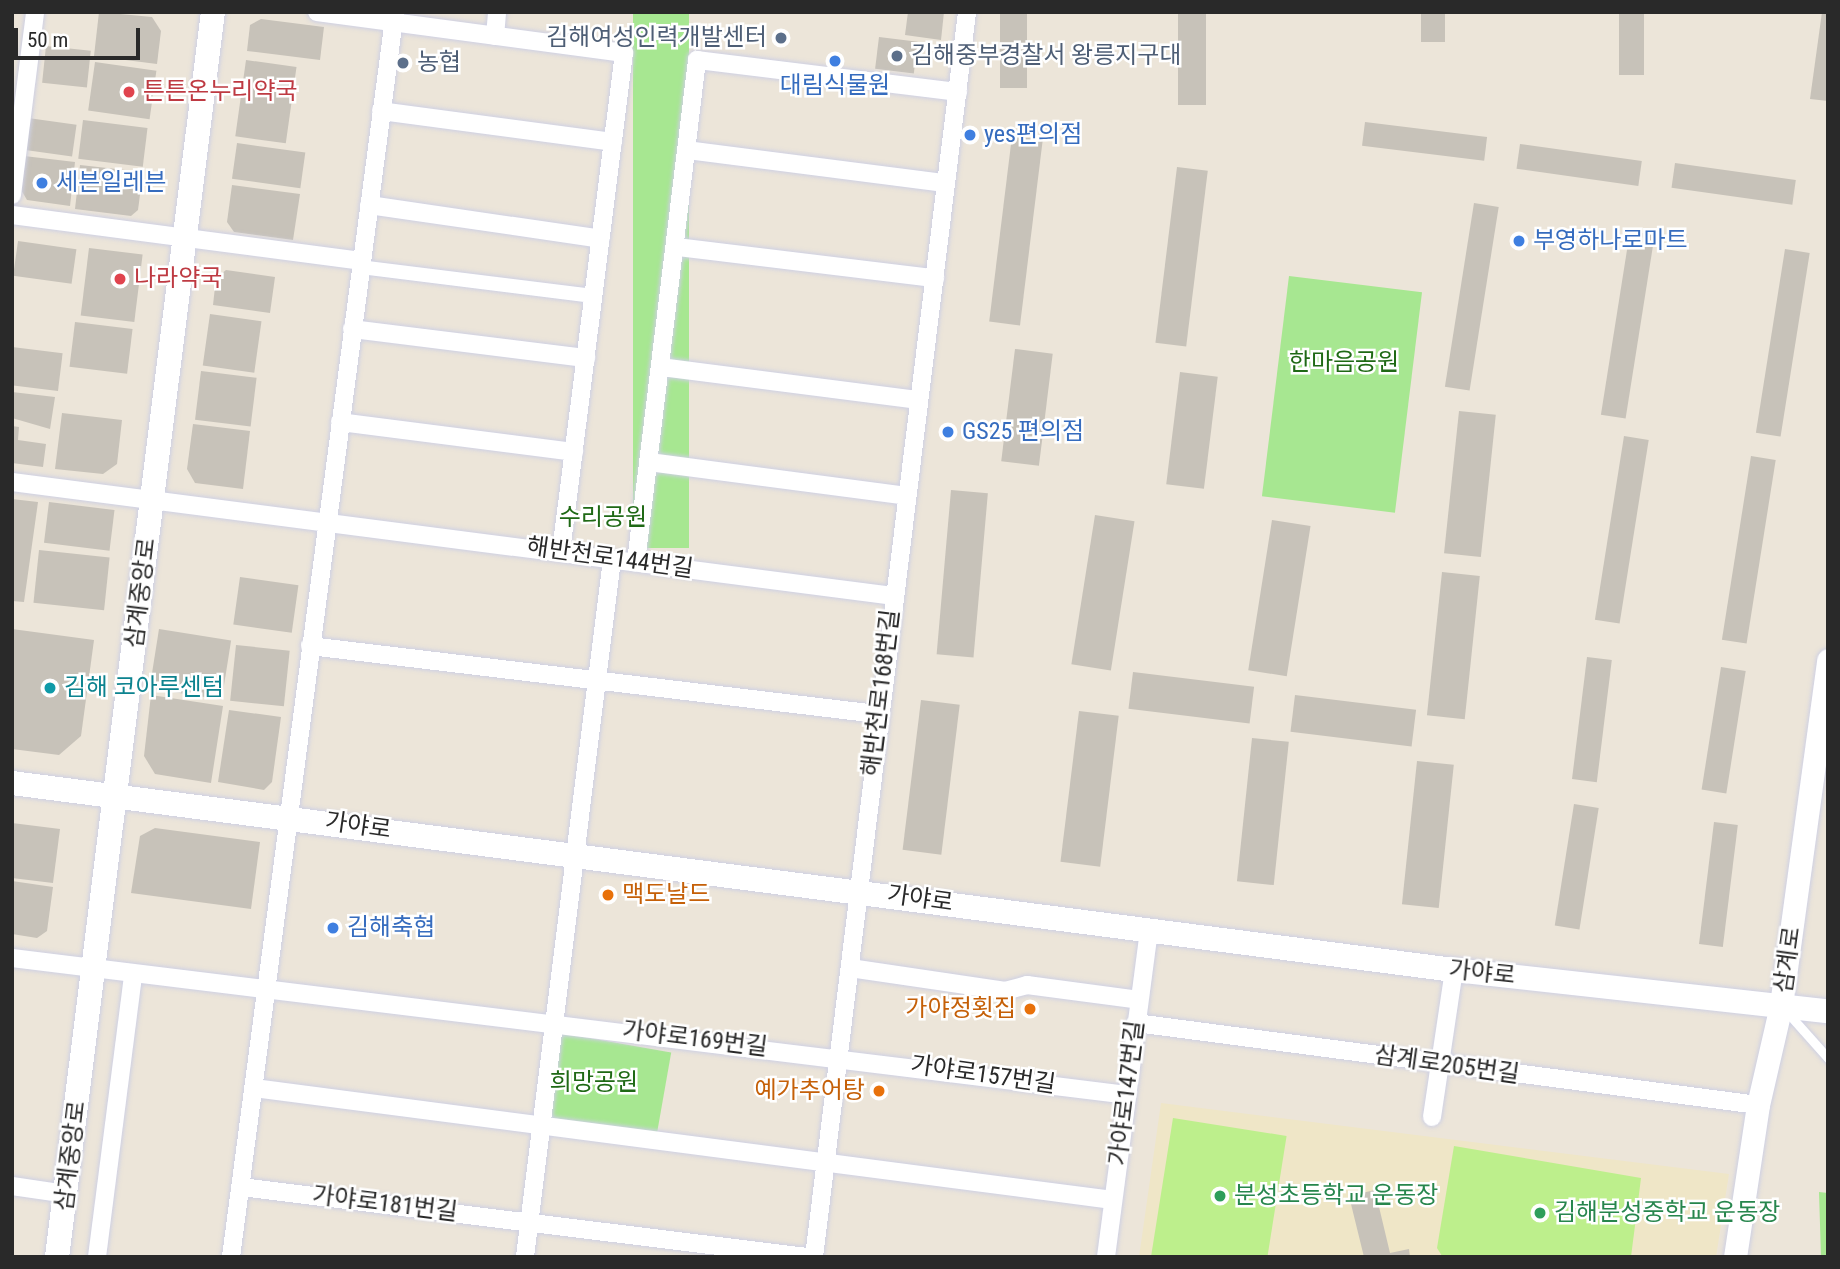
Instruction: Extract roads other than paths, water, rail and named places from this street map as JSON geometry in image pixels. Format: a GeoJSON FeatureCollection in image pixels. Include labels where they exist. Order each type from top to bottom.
{"type":"FeatureCollection","features":[{"type":"Feature","properties":{"kind":"main road","name":"삼계중앙로"},"geometry":{"type":"LineString","coordinates":[[57,1257],[188,237],[213,12]]}},
{"type":"Feature","properties":{"kind":"main road","name":"가야로"},"geometry":{"type":"LineString","coordinates":[[12,783],[859,890],[1454,970],[1828,1011]]}},
{"type":"Feature","properties":{"kind":"street"},"geometry":{"type":"LineString","coordinates":[[12,195],[35,12]]}},
{"type":"Feature","properties":{"kind":"street"},"geometry":{"type":"LineString","coordinates":[[317,12],[394,18],[495,36],[624,53],[561,552]]}},
{"type":"Feature","properties":{"kind":"street"},"geometry":{"type":"LineString","coordinates":[[495,36],[497,12]]}},
{"type":"Feature","properties":{"kind":"street","name":"해반천로168번길"},"geometry":{"type":"LineString","coordinates":[[859,890],[877,714],[967,12]]}},
{"type":"Feature","properties":{"kind":"street"},"geometry":{"type":"LineString","coordinates":[[231,1257],[394,18]]}},
{"type":"Feature","properties":{"kind":"street"},"geometry":{"type":"LineString","coordinates":[[636,562],[677,247],[697,60],[958,92]]}},
{"type":"Feature","properties":{"kind":"street"},"geometry":{"type":"LineString","coordinates":[[382,111],[613,142]]}},
{"type":"Feature","properties":{"kind":"street"},"geometry":{"type":"LineString","coordinates":[[687,149],[946,183]]}},
{"type":"Feature","properties":{"kind":"street"},"geometry":{"type":"LineString","coordinates":[[369,205],[601,239]]}},
{"type":"Feature","properties":{"kind":"street"},"geometry":{"type":"LineString","coordinates":[[12,215],[188,237],[594,296]]}},
{"type":"Feature","properties":{"kind":"street"},"geometry":{"type":"LineString","coordinates":[[677,247],[935,278]]}},
{"type":"Feature","properties":{"kind":"street"},"geometry":{"type":"LineString","coordinates":[[352,329],[586,358]]}},
{"type":"Feature","properties":{"kind":"street"},"geometry":{"type":"LineString","coordinates":[[661,367],[918,400]]}},
{"type":"Feature","properties":{"kind":"street"},"geometry":{"type":"LineString","coordinates":[[340,422],[574,452]]}},
{"type":"Feature","properties":{"kind":"street"},"geometry":{"type":"LineString","coordinates":[[649,462],[907,496]]}},
{"type":"Feature","properties":{"kind":"street","name":"해반천로144번길"},"geometry":{"type":"LineString","coordinates":[[12,482],[326,520],[893,596]]}},
{"type":"Feature","properties":{"kind":"street"},"geometry":{"type":"LineString","coordinates":[[525,1257],[552,1021],[576,855],[612,560]]}},
{"type":"Feature","properties":{"kind":"street"},"geometry":{"type":"LineString","coordinates":[[310,646],[877,714]]}},
{"type":"Feature","properties":{"kind":"street","name":"삼계로"},"geometry":{"type":"LineString","coordinates":[[1735,1257],[1758,1105],[1782,1005],[1828,660]]}},
{"type":"Feature","properties":{"kind":"street"},"geometry":{"type":"LineString","coordinates":[[814,1257],[859,890]]}},
{"type":"Feature","properties":{"kind":"street","name":"가야로147번길"},"geometry":{"type":"LineString","coordinates":[[1106,1257],[1149,930]]}},
{"type":"Feature","properties":{"kind":"street"},"geometry":{"type":"LineString","coordinates":[[12,958],[133,975],[267,986],[552,1021]]}},
{"type":"Feature","properties":{"kind":"street"},"geometry":{"type":"LineString","coordinates":[[850,968],[1005,991],[1027,985],[1139,1000]]}},
{"type":"Feature","properties":{"kind":"street"},"geometry":{"type":"LineString","coordinates":[[1432,1117],[1454,970]]}},
{"type":"Feature","properties":{"kind":"street"},"geometry":{"type":"LineString","coordinates":[[97,1257],[133,975]]}},
{"type":"Feature","properties":{"kind":"street","name":"가야로169번길"},"geometry":{"type":"LineString","coordinates":[[552,1021],[839,1056]]}},
{"type":"Feature","properties":{"kind":"street","name":"삼계로205번길"},"geometry":{"type":"LineString","coordinates":[[1136,1023],[1758,1105]]}},
{"type":"Feature","properties":{"kind":"street","name":"가야로157번길"},"geometry":{"type":"LineString","coordinates":[[839,1056],[1127,1095]]}},
{"type":"Feature","properties":{"kind":"street"},"geometry":{"type":"LineString","coordinates":[[254,1088],[1113,1200]]}},
{"type":"Feature","properties":{"kind":"street"},"geometry":{"type":"LineString","coordinates":[[12,1186],[66,1194]]}},
{"type":"Feature","properties":{"kind":"street","name":"가야로181번길"},"geometry":{"type":"LineString","coordinates":[[241,1186],[530,1221]]}},
{"type":"Feature","properties":{"kind":"street"},"geometry":{"type":"LineString","coordinates":[[530,1221],[807,1257]]}},
{"type":"Feature","properties":{"kind":"lane"},"geometry":{"type":"LineString","coordinates":[[1782,1005],[1828,1058]]}},
{"type":"Feature","properties":{"kind":"place","name":"김해여성인력개발센터"},"geometry":{"type":"Point","coordinates":[781,38]}},
{"type":"Feature","properties":{"kind":"place","name":"김해중부경찰서 왕릉지구대"},"geometry":{"type":"Point","coordinates":[897,56]}},
{"type":"Feature","properties":{"kind":"place","name":"대림식물원"},"geometry":{"type":"Point","coordinates":[835,61]}},
{"type":"Feature","properties":{"kind":"place","name":"농협"},"geometry":{"type":"Point","coordinates":[403,63]}},
{"type":"Feature","properties":{"kind":"place","name":"튼튼온누리약국"},"geometry":{"type":"Point","coordinates":[129,92]}},
{"type":"Feature","properties":{"kind":"place","name":"yes편의점"},"geometry":{"type":"Point","coordinates":[970,135]}},
{"type":"Feature","properties":{"kind":"place","name":"세븐일레븐"},"geometry":{"type":"Point","coordinates":[42,183]}},
{"type":"Feature","properties":{"kind":"place","name":"부영하나로마트"},"geometry":{"type":"Point","coordinates":[1519,241]}},
{"type":"Feature","properties":{"kind":"place","name":"나라약국"},"geometry":{"type":"Point","coordinates":[120,279]}},
{"type":"Feature","properties":{"kind":"place","name":"GS25 편의점"},"geometry":{"type":"Point","coordinates":[948,432]}},
{"type":"Feature","properties":{"kind":"place","name":"김해 코아루센텀"},"geometry":{"type":"Point","coordinates":[50,688]}},
{"type":"Feature","properties":{"kind":"place","name":"맥도날드"},"geometry":{"type":"Point","coordinates":[608,895]}},
{"type":"Feature","properties":{"kind":"place","name":"김해축협"},"geometry":{"type":"Point","coordinates":[333,928]}},
{"type":"Feature","properties":{"kind":"place","name":"가야정횟집"},"geometry":{"type":"Point","coordinates":[1030,1009]}},
{"type":"Feature","properties":{"kind":"place","name":"예가추어탕"},"geometry":{"type":"Point","coordinates":[879,1091]}},
{"type":"Feature","properties":{"kind":"place","name":"분성초등학교 운동장"},"geometry":{"type":"Point","coordinates":[1220,1196]}},
{"type":"Feature","properties":{"kind":"place","name":"김해분성중학교 운동장"},"geometry":{"type":"Point","coordinates":[1540,1213]}},
{"type":"Feature","properties":{"kind":"park label","name":"한마음공원"},"geometry":{"type":"Point","coordinates":[1344,363]}},
{"type":"Feature","properties":{"kind":"park label","name":"수리공원"},"geometry":{"type":"Point","coordinates":[603,518]}},
{"type":"Feature","properties":{"kind":"park label","name":"희망공원"},"geometry":{"type":"Point","coordinates":[594,1083]}}]}
